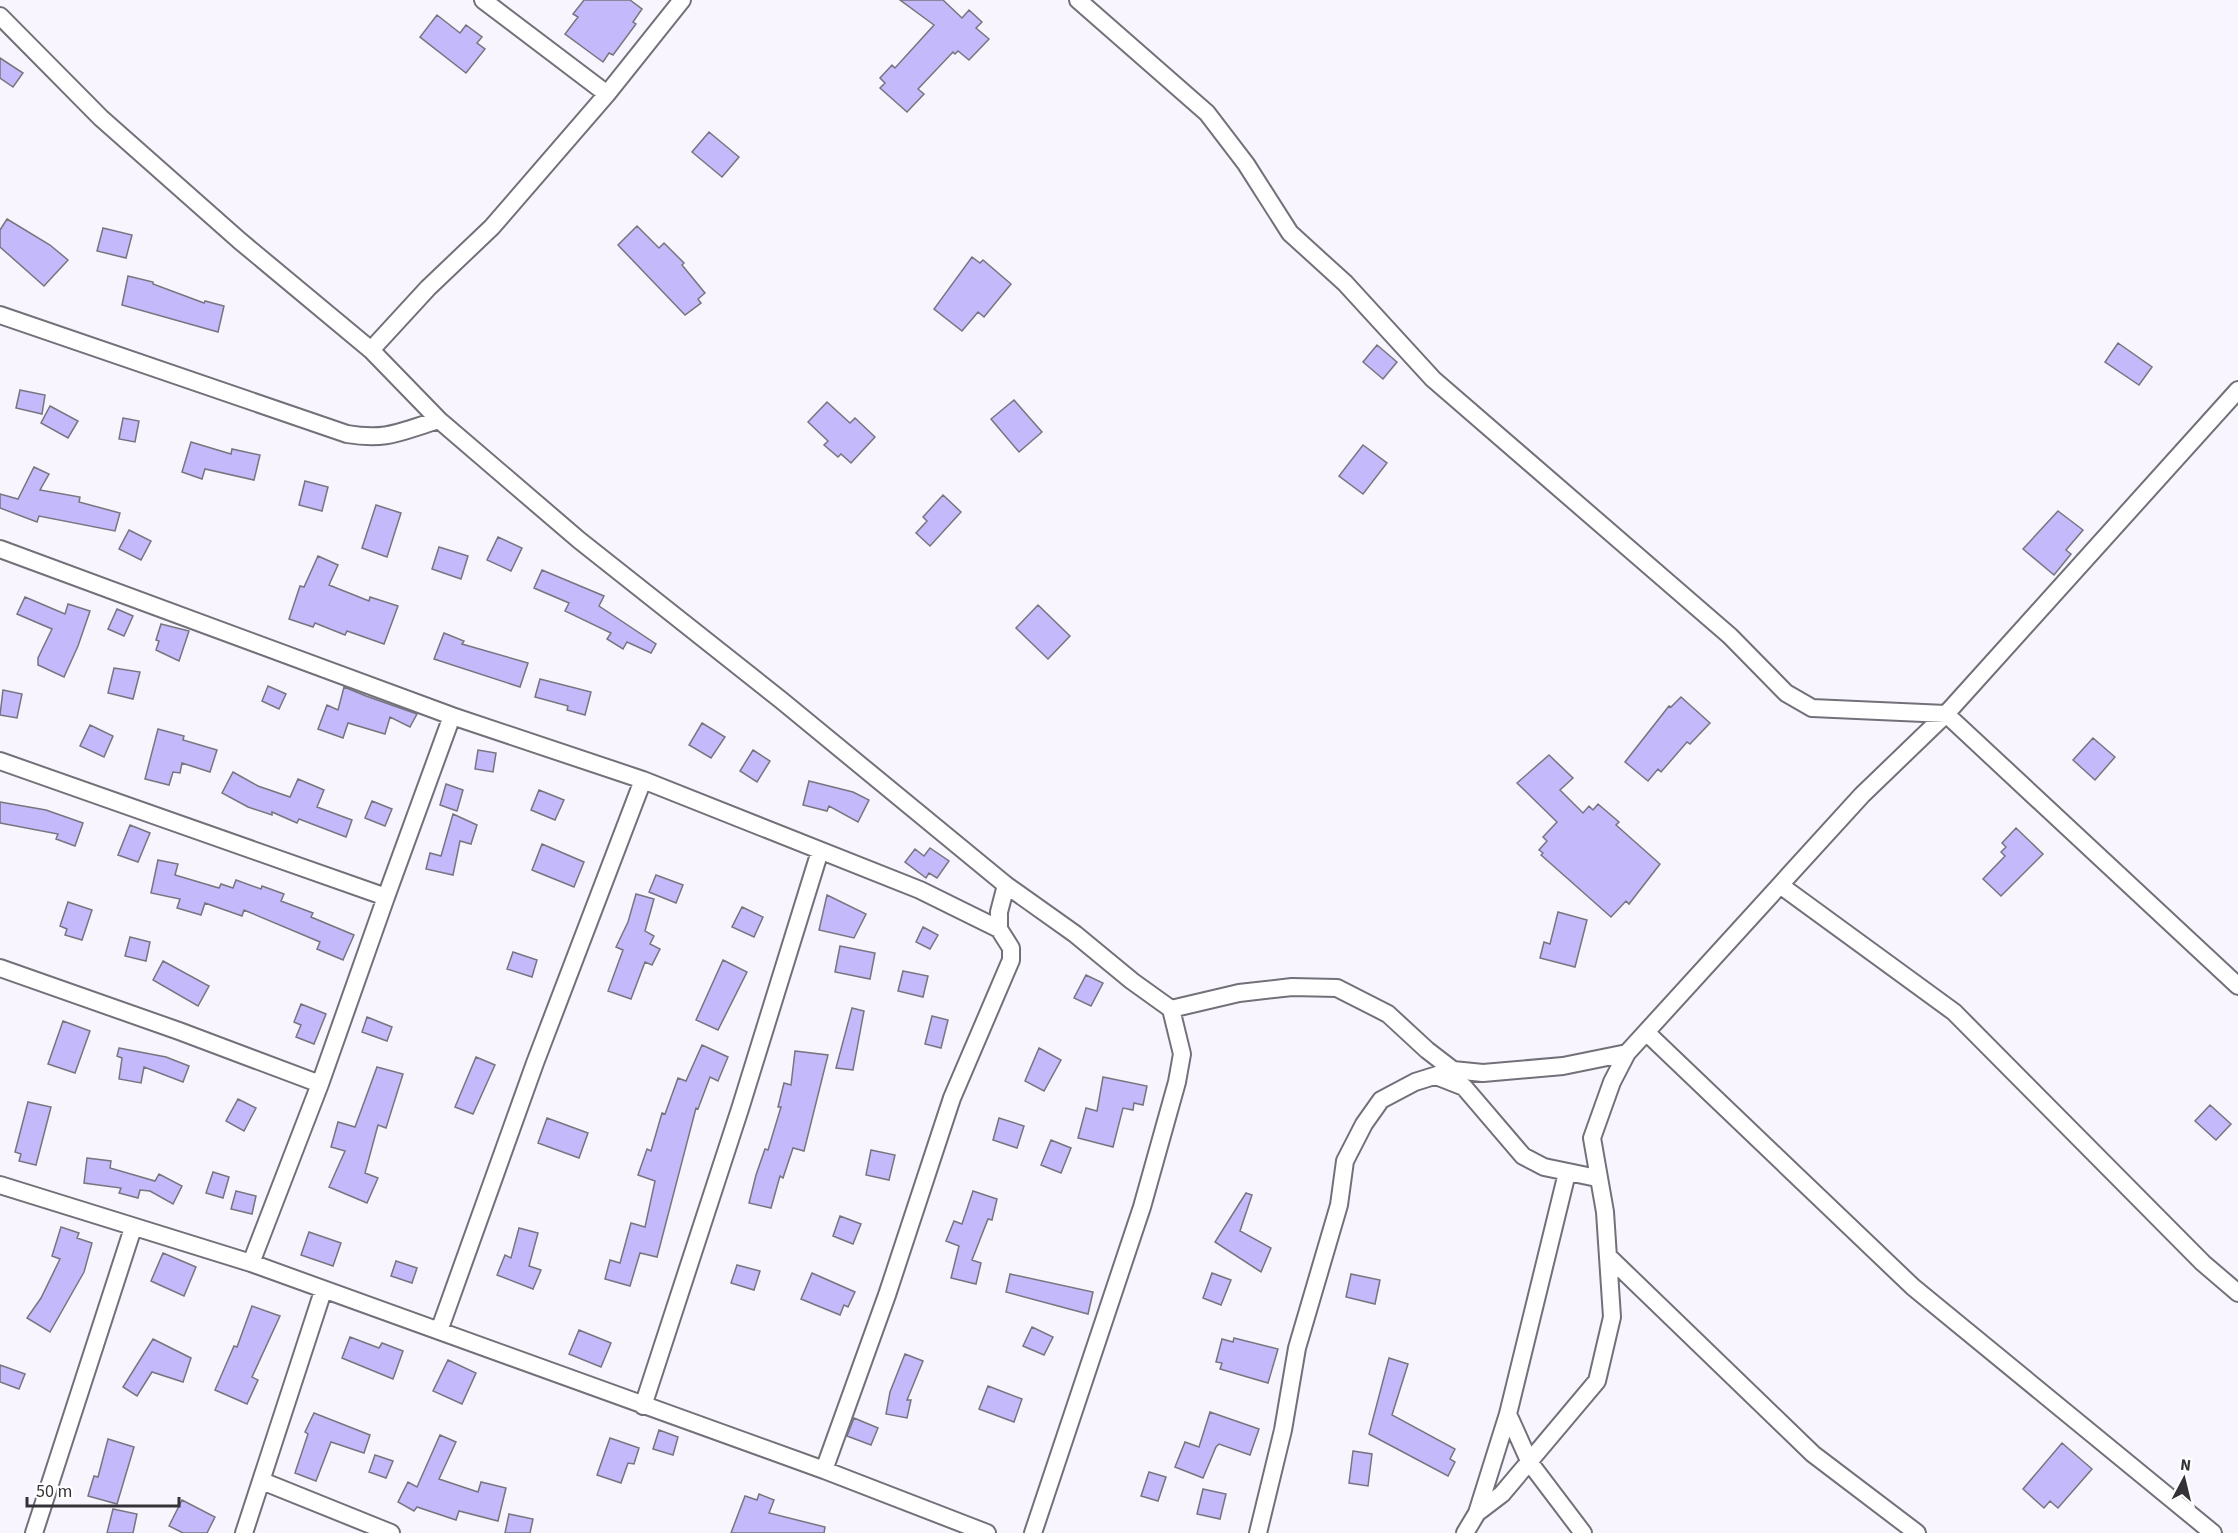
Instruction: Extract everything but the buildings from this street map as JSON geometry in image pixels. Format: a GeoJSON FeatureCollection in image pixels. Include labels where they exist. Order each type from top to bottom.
{"type":"FeatureCollection","features":[{"type":"Feature","properties":{"kind":"street"},"geometry":{"type":"LineString","coordinates":[[483,0],[607,94]]}},
{"type":"Feature","properties":{"kind":"street"},"geometry":{"type":"LineString","coordinates":[[371,350],[428,288],[492,226],[607,94],[682,0]]}},
{"type":"Feature","properties":{"kind":"street"},"geometry":{"type":"LineString","coordinates":[[1078,0],[1207,113],[1246,164],[1290,233],[1345,283],[1433,379],[1730,636],[1786,693],[1812,708],[1946,714],[2238,986]]}},
{"type":"Feature","properties":{"kind":"street"},"geometry":{"type":"LineString","coordinates":[[0,16],[101,118],[240,241],[371,350],[439,420],[579,540],[799,714],[1006,885],[1075,934],[1132,981],[1171,1009],[1182,1054],[1177,1082],[1142,1208],[1033,1533]]}},
{"type":"Feature","properties":{"kind":"street"},"geometry":{"type":"LineString","coordinates":[[0,315],[347,434],[371,438],[394,436],[439,420]]}},
{"type":"Feature","properties":{"kind":"street"},"geometry":{"type":"LineString","coordinates":[[1477,1513],[1502,1494],[1597,1381],[1612,1317],[1605,1212],[1597,1178],[1592,1138],[1612,1082],[1627,1053],[1862,795],[1946,714],[2238,392]]}},
{"type":"Feature","properties":{"kind":"street"},"geometry":{"type":"LineString","coordinates":[[0,549],[452,716],[643,780],[920,890],[999,929],[1011,948],[1011,960],[952,1098],[887,1295],[824,1470]]}},
{"type":"Feature","properties":{"kind":"street"},"geometry":{"type":"LineString","coordinates":[[251,1263],[320,1084],[452,716]]}},
{"type":"Feature","properties":{"kind":"street"},"geometry":{"type":"LineString","coordinates":[[0,762],[386,897]]}},
{"type":"Feature","properties":{"kind":"street"},"geometry":{"type":"LineString","coordinates":[[439,1331],[534,1063],[643,780]]}},
{"type":"Feature","properties":{"kind":"street"},"geometry":{"type":"LineString","coordinates":[[643,1406],[740,1109],[820,851]]}},
{"type":"Feature","properties":{"kind":"street"},"geometry":{"type":"LineString","coordinates":[[999,929],[999,912],[1006,885]]}},
{"type":"Feature","properties":{"kind":"street"},"geometry":{"type":"LineString","coordinates":[[1780,885],[1954,1012],[2203,1263],[2238,1293]]}},
{"type":"Feature","properties":{"kind":"street"},"geometry":{"type":"LineString","coordinates":[[0,968],[320,1084]]}},
{"type":"Feature","properties":{"kind":"street"},"geometry":{"type":"LineString","coordinates":[[1171,1009],[1239,993],[1292,987],[1336,988],[1388,1014],[1426,1050],[1453,1070]]}},
{"type":"Feature","properties":{"kind":"street"},"geometry":{"type":"LineString","coordinates":[[1647,1033],[1913,1287],[2213,1533]]}},
{"type":"Feature","properties":{"kind":"street"},"geometry":{"type":"LineString","coordinates":[[1258,1533],[1282,1430],[1297,1348],[1339,1205],[1344,1161],[1364,1124],[1381,1100],[1415,1082],[1453,1070],[1483,1073],[1563,1066],[1627,1053]]}},
{"type":"Feature","properties":{"kind":"street"},"geometry":{"type":"LineString","coordinates":[[1436,1076],[1464,1087],[1523,1156],[1544,1167],[1597,1178]]}},
{"type":"Feature","properties":{"kind":"street"},"geometry":{"type":"LineString","coordinates":[[1465,1533],[1477,1513],[1508,1414],[1567,1173]]}},
{"type":"Feature","properties":{"kind":"street"},"geometry":{"type":"LineString","coordinates":[[0,1185],[251,1263],[323,1291],[824,1470],[987,1533]]}},
{"type":"Feature","properties":{"kind":"street"},"geometry":{"type":"LineString","coordinates":[[34,1533],[133,1228]]}},
{"type":"Feature","properties":{"kind":"street"},"geometry":{"type":"LineString","coordinates":[[1609,1257],[1813,1454],[1917,1533]]}},
{"type":"Feature","properties":{"kind":"street"},"geometry":{"type":"LineString","coordinates":[[244,1533],[323,1291]]}},
{"type":"Feature","properties":{"kind":"street"},"geometry":{"type":"LineString","coordinates":[[1508,1414],[1530,1462],[1583,1533]]}},
{"type":"Feature","properties":{"kind":"street"},"geometry":{"type":"LineString","coordinates":[[262,1481],[391,1533]]}}]}
